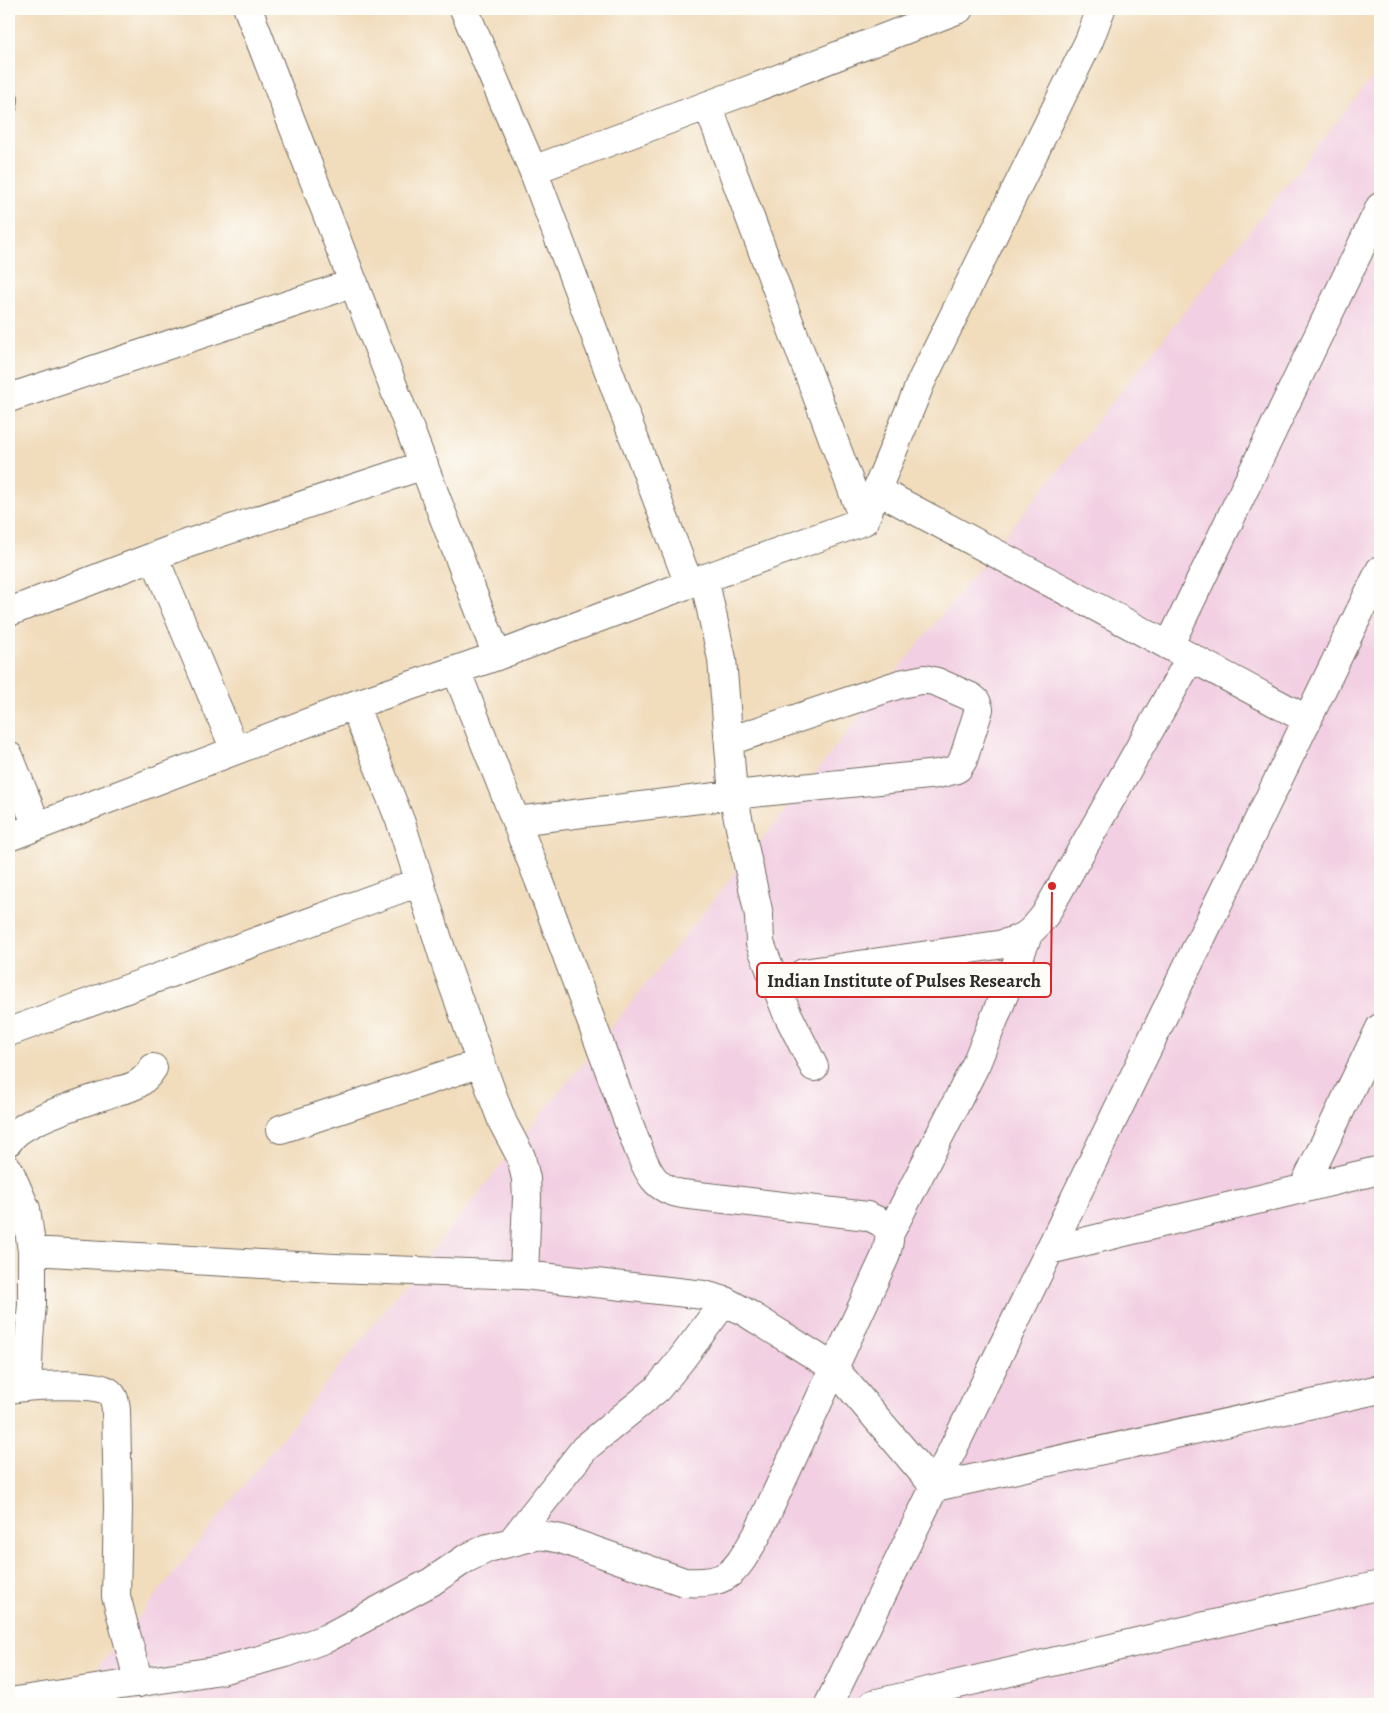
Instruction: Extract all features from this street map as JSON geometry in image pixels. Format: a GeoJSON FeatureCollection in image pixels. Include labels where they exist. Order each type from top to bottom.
{"type":"FeatureCollection","features":[{"type":"Feature","properties":{"kind":"street"},"geometry":{"type":"LineString","coordinates":[[248,9],[497,656]]}},
{"type":"Feature","properties":{"kind":"street"},"geometry":{"type":"LineString","coordinates":[[533,170],[708,106],[959,9]]}},
{"type":"Feature","properties":{"kind":"street"},"geometry":{"type":"LineString","coordinates":[[9,836],[354,705],[497,656],[696,581],[864,521],[921,382],[1081,57],[1101,9]]}},
{"type":"Feature","properties":{"kind":"street"},"geometry":{"type":"LineString","coordinates":[[471,11],[696,581],[722,659],[733,795],[759,915],[760,943],[786,1011],[814,1067]]}},
{"type":"Feature","properties":{"kind":"street"},"geometry":{"type":"LineString","coordinates":[[708,106],[864,521]]}},
{"type":"Feature","properties":{"kind":"street"},"geometry":{"type":"LineString","coordinates":[[9,1702],[221,1670],[286,1653],[327,1638],[431,1582],[465,1559],[488,1548],[540,1536],[561,1540],[684,1582],[701,1583],[716,1581],[730,1574],[743,1558],[756,1535],[884,1257],[890,1233],[976,1064],[1028,936],[1045,915],[1180,652],[1380,207]]}},
{"type":"Feature","properties":{"kind":"street"},"geometry":{"type":"LineString","coordinates":[[9,398],[354,283]]}},
{"type":"Feature","properties":{"kind":"street"},"geometry":{"type":"LineString","coordinates":[[9,612],[190,543],[424,465]]}},
{"type":"Feature","properties":{"kind":"street"},"geometry":{"type":"LineString","coordinates":[[877,490],[1308,720]]}},
{"type":"Feature","properties":{"kind":"street"},"geometry":{"type":"LineString","coordinates":[[154,557],[235,750]]}},
{"type":"Feature","properties":{"kind":"street"},"geometry":{"type":"LineString","coordinates":[[829,1704],[1378,579]]}},
{"type":"Feature","properties":{"kind":"street"},"geometry":{"type":"LineString","coordinates":[[456,670],[539,880],[638,1148],[646,1168],[659,1186],[682,1194],[867,1216],[878,1220],[886,1226],[890,1233]]}},
{"type":"Feature","properties":{"kind":"street"},"geometry":{"type":"LineString","coordinates":[[516,821],[733,795],[938,774],[958,768],[963,760],[979,709],[976,701],[971,697],[937,682],[925,679],[900,684],[729,741]]}},
{"type":"Feature","properties":{"kind":"street"},"geometry":{"type":"LineString","coordinates":[[354,705],[401,823],[447,968],[503,1123],[521,1157],[526,1179],[527,1198],[524,1275]]}},
{"type":"Feature","properties":{"kind":"street"},"geometry":{"type":"LineString","coordinates":[[9,756],[37,826]]}},
{"type":"Feature","properties":{"kind":"street"},"geometry":{"type":"LineString","coordinates":[[9,1032],[419,882]]}},
{"type":"Feature","properties":{"kind":"street"},"geometry":{"type":"LineString","coordinates":[[803,973],[998,945],[1028,936]]}},
{"type":"Feature","properties":{"kind":"street"},"geometry":{"type":"LineString","coordinates":[[1303,1188],[1380,1028]]}},
{"type":"Feature","properties":{"kind":"street"},"geometry":{"type":"LineString","coordinates":[[281,1129],[481,1063]]}},
{"type":"Feature","properties":{"kind":"street"},"geometry":{"type":"LineString","coordinates":[[9,1141],[20,1130],[34,1122],[130,1088],[145,1079],[153,1068]]}},
{"type":"Feature","properties":{"kind":"street"},"geometry":{"type":"LineString","coordinates":[[9,1170],[26,1209],[32,1251],[32,1304],[18,1388],[95,1387],[108,1391],[114,1398],[116,1410],[118,1508],[116,1596],[139,1683]]}},
{"type":"Feature","properties":{"kind":"street"},"geometry":{"type":"LineString","coordinates":[[1050,1250],[1380,1170]]}},
{"type":"Feature","properties":{"kind":"street"},"geometry":{"type":"LineString","coordinates":[[32,1251],[334,1268],[524,1275],[704,1295],[725,1301],[765,1324],[833,1368],[935,1487]]}},
{"type":"Feature","properties":{"kind":"street"},"geometry":{"type":"LineString","coordinates":[[512,1541],[586,1448],[600,1434],[657,1389],[725,1301]]}},
{"type":"Feature","properties":{"kind":"street"},"geometry":{"type":"LineString","coordinates":[[935,1487],[1380,1389]]}},
{"type":"Feature","properties":{"kind":"street"},"geometry":{"type":"LineString","coordinates":[[872,1704],[1380,1585]]}},
{"type":"Feature","properties":{"kind":"lane"},"geometry":{"type":"LineString","coordinates":[[9,96],[9,106]]}},
{"type":"Feature","properties":{"kind":"shaded area"},"geometry":{"type":"Polygon","coordinates":[[[1380,68],[1380,1704],[69,1704],[1380,68]]]}},
{"type":"Feature","properties":{"kind":"place","name":"Indian Institute of Pulses Research"},"geometry":{"type":"Point","coordinates":[1052,886]}}]}
